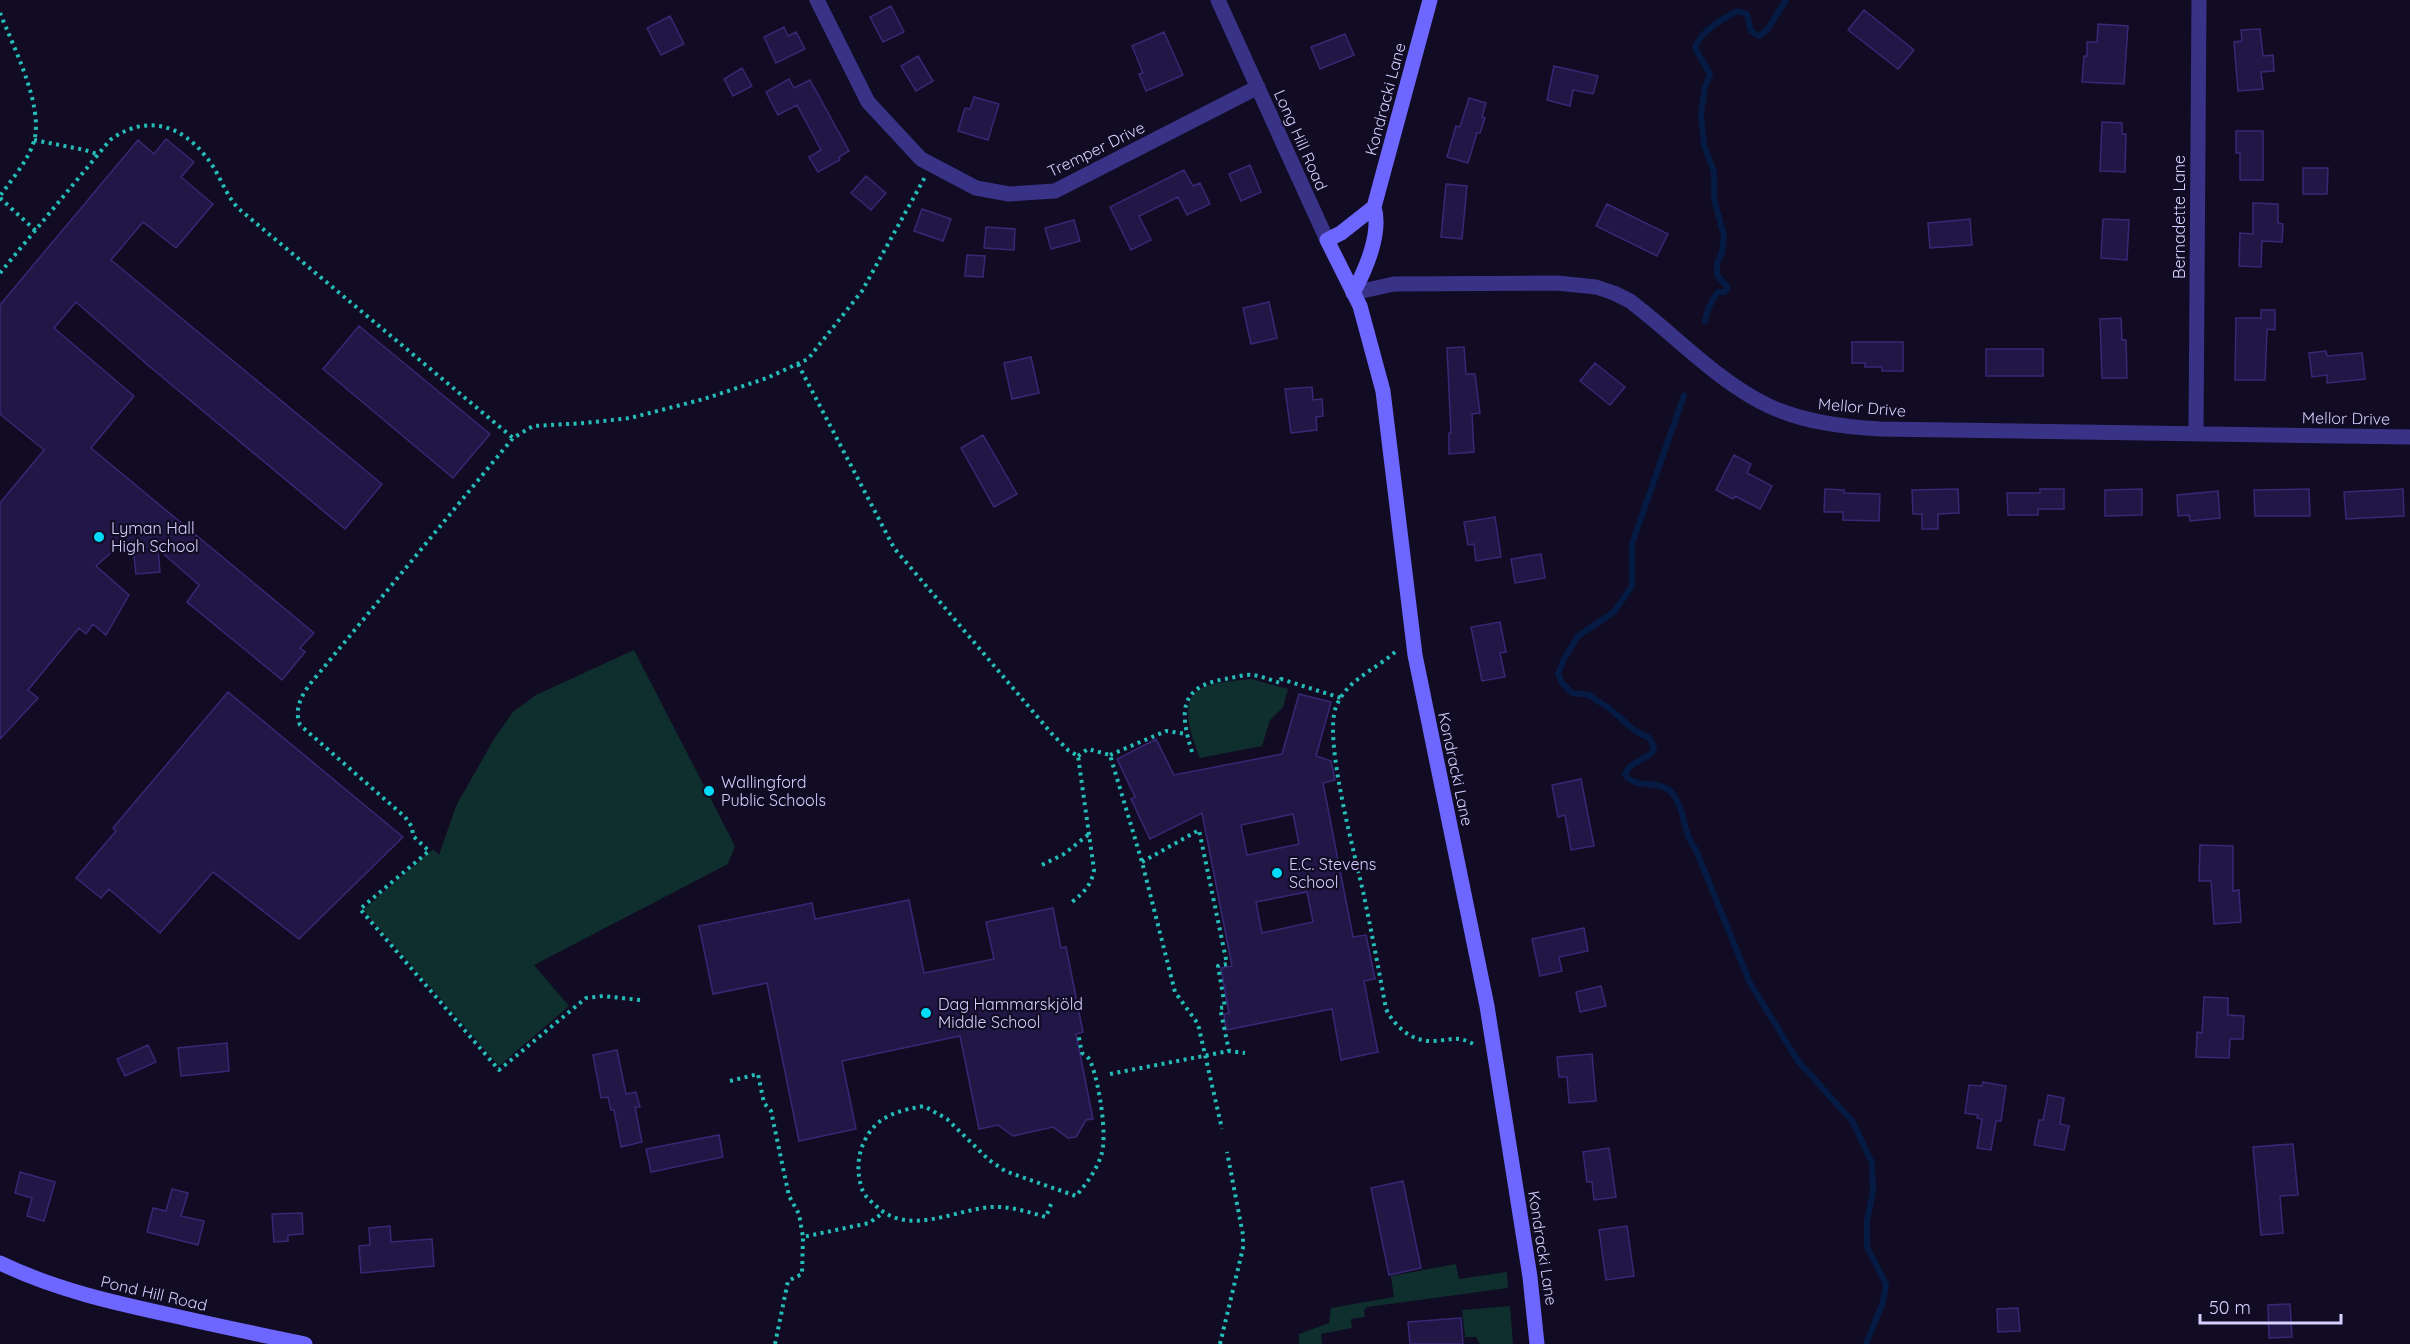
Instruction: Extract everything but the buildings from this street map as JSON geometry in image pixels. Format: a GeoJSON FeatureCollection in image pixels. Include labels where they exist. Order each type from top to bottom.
{"type":"FeatureCollection","features":[{"type":"Feature","properties":{"kind":"main road","name":"Kondracki Lane"},"geometry":{"type":"LineString","coordinates":[[1430,0],[1374,207],[1377,223],[1369,260],[1353,293],[1365,321],[1383,391],[1415,655],[1486,1006],[1530,1276],[1537,1344]]}},
{"type":"Feature","properties":{"kind":"main road"},"geometry":{"type":"LineString","coordinates":[[1327,240],[1348,229],[1374,207]]}},
{"type":"Feature","properties":{"kind":"main road","name":"Long Hill Road"},"geometry":{"type":"LineString","coordinates":[[1327,240],[1353,293]]}},
{"type":"Feature","properties":{"kind":"main road","name":"Pond Hill Road"},"geometry":{"type":"LineString","coordinates":[[0,1263],[34,1278],[100,1300],[305,1344]]}},
{"type":"Feature","properties":{"kind":"street","name":"Tremper Drive"},"geometry":{"type":"LineString","coordinates":[[818,0],[868,102],[921,159],[976,188],[1009,194],[1055,191],[1258,87]]}},
{"type":"Feature","properties":{"kind":"street","name":"Long Hill Road"},"geometry":{"type":"LineString","coordinates":[[1218,0],[1327,240]]}},
{"type":"Feature","properties":{"kind":"street","name":"Bernadette Lane"},"geometry":{"type":"LineString","coordinates":[[2196,433],[2199,0]]}},
{"type":"Feature","properties":{"kind":"street","name":"Mellor Drive"},"geometry":{"type":"LineString","coordinates":[[1353,293],[1394,284],[1557,283],[1605,289],[1636,306],[1720,374],[1756,399],[1792,416],[1824,423],[1880,429],[2410,436]]}},
{"type":"Feature","properties":{"kind":"path"},"geometry":{"type":"LineString","coordinates":[[0,13],[31,91],[34,114],[34,140],[24,163],[0,197],[36,231]]}},
{"type":"Feature","properties":{"kind":"path"},"geometry":{"type":"LineString","coordinates":[[0,273],[97,154],[117,135],[149,124],[165,126],[182,134],[208,159],[231,200],[239,209],[513,438]]}},
{"type":"Feature","properties":{"kind":"path"},"geometry":{"type":"LineString","coordinates":[[34,140],[97,154]]}},
{"type":"Feature","properties":{"kind":"path"},"geometry":{"type":"LineString","coordinates":[[640,1000],[603,996],[586,998],[499,1070],[360,909],[429,850],[412,836],[412,827],[405,817],[300,725],[296,715],[301,699],[325,666],[513,438],[522,431],[543,424],[585,423],[630,418],[704,399],[807,359],[862,291],[931,166]]}},
{"type":"Feature","properties":{"kind":"path"},"geometry":{"type":"LineString","coordinates":[[798,364],[894,549],[1052,734],[1068,750],[1078,756]]}},
{"type":"Feature","properties":{"kind":"path"},"geometry":{"type":"LineString","coordinates":[[1395,652],[1363,673],[1341,698],[1333,720],[1338,773],[1386,1009],[1394,1024],[1419,1038],[1432,1041],[1463,1038],[1475,1045]]}},
{"type":"Feature","properties":{"kind":"path"},"geometry":{"type":"LineString","coordinates":[[1192,752],[1185,716],[1188,698],[1195,688],[1207,682],[1252,675],[1280,683],[1281,679],[1341,698]]}},
{"type":"Feature","properties":{"kind":"path"},"geometry":{"type":"LineString","coordinates":[[1078,756],[1088,749],[1110,755],[1166,730],[1187,734]]}},
{"type":"Feature","properties":{"kind":"path"},"geometry":{"type":"LineString","coordinates":[[1110,755],[1142,862],[1175,992],[1197,1024],[1222,1129]]}},
{"type":"Feature","properties":{"kind":"path"},"geometry":{"type":"LineString","coordinates":[[1072,902],[1092,882],[1094,870],[1078,756]]}},
{"type":"Feature","properties":{"kind":"path"},"geometry":{"type":"LineString","coordinates":[[1142,862],[1199,830],[1227,964],[1218,966],[1225,1007],[1220,1008],[1228,1051]]}},
{"type":"Feature","properties":{"kind":"path"},"geometry":{"type":"LineString","coordinates":[[1042,865],[1064,854],[1089,834]]}},
{"type":"Feature","properties":{"kind":"path"},"geometry":{"type":"LineString","coordinates":[[1051,1204],[1046,1217],[1014,1208],[991,1207],[922,1221],[899,1221],[883,1213],[863,1192],[858,1163],[862,1144],[874,1125],[888,1115],[924,1106],[947,1119],[989,1160],[1005,1171],[1076,1196],[1088,1182],[1101,1157],[1104,1142],[1104,1123],[1091,1060],[1082,1053],[1078,1033]]}},
{"type":"Feature","properties":{"kind":"path"},"geometry":{"type":"LineString","coordinates":[[1110,1074],[1228,1051],[1245,1053]]}},
{"type":"Feature","properties":{"kind":"path"},"geometry":{"type":"LineString","coordinates":[[730,1081],[758,1074],[764,1103],[771,1111],[789,1196],[799,1214],[803,1237],[802,1274],[788,1281],[776,1344]]}},
{"type":"Feature","properties":{"kind":"path"},"geometry":{"type":"LineString","coordinates":[[1220,1344],[1243,1248],[1244,1235],[1227,1152]]}},
{"type":"Feature","properties":{"kind":"path"},"geometry":{"type":"LineString","coordinates":[[803,1237],[869,1223],[883,1213]]}},
{"type":"Feature","properties":{"kind":"green space"},"geometry":{"type":"Polygon","coordinates":[[[634,650],[735,846],[728,864],[534,965],[569,1006],[499,1066],[363,910],[433,849],[439,855],[456,806],[494,739],[513,712],[536,695],[634,650]]]}},
{"type":"Feature","properties":{"kind":"green space"},"geometry":{"type":"Polygon","coordinates":[[[1251,679],[1288,689],[1283,707],[1270,720],[1262,746],[1200,758],[1189,722],[1189,703],[1193,695],[1212,684],[1251,679]]]}},
{"type":"Feature","properties":{"kind":"green space"},"geometry":{"type":"Polygon","coordinates":[[[1456,1264],[1459,1279],[1507,1272],[1508,1288],[1367,1307],[1364,1310],[1365,1317],[1351,1319],[1352,1328],[1321,1334],[1322,1344],[1299,1344],[1299,1334],[1329,1323],[1331,1308],[1394,1297],[1391,1276],[1456,1264]]]}},
{"type":"Feature","properties":{"kind":"green space"},"geometry":{"type":"Polygon","coordinates":[[[1510,1306],[1513,1344],[1480,1344],[1476,1337],[1465,1337],[1462,1310],[1510,1306]]]}},
{"type":"Feature","properties":{"kind":"waterway"},"geometry":{"type":"LineString","coordinates":[[1705,321],[1711,302],[1718,292],[1724,292],[1728,288],[1717,275],[1717,264],[1722,252],[1724,236],[1714,199],[1714,172],[1704,145],[1701,114],[1705,87],[1710,74],[1695,48],[1707,31],[1737,11],[1747,14],[1751,31],[1759,36],[1767,30],[1786,0]]}},
{"type":"Feature","properties":{"kind":"waterway"},"geometry":{"type":"LineString","coordinates":[[1684,395],[1632,544],[1632,586],[1614,612],[1578,636],[1558,674],[1562,683],[1572,693],[1589,695],[1610,709],[1634,730],[1649,738],[1654,746],[1652,753],[1629,767],[1625,774],[1634,782],[1665,787],[1675,797],[1682,812],[1688,836],[1696,850],[1750,983],[1798,1061],[1853,1122],[1872,1163],[1873,1192],[1867,1220],[1867,1247],[1886,1284],[1883,1302],[1866,1344]]}},
{"type":"Feature","properties":{"kind":"place","name":"Lyman Hall High School"},"geometry":{"type":"Point","coordinates":[99,537]}},
{"type":"Feature","properties":{"kind":"place","name":"Wallingford Public Schools"},"geometry":{"type":"Point","coordinates":[709,791]}},
{"type":"Feature","properties":{"kind":"place","name":"E.C. Stevens School"},"geometry":{"type":"Point","coordinates":[1277,873]}},
{"type":"Feature","properties":{"kind":"place","name":"Dag Hammarskjöld Middle School"},"geometry":{"type":"Point","coordinates":[926,1013]}}]}
